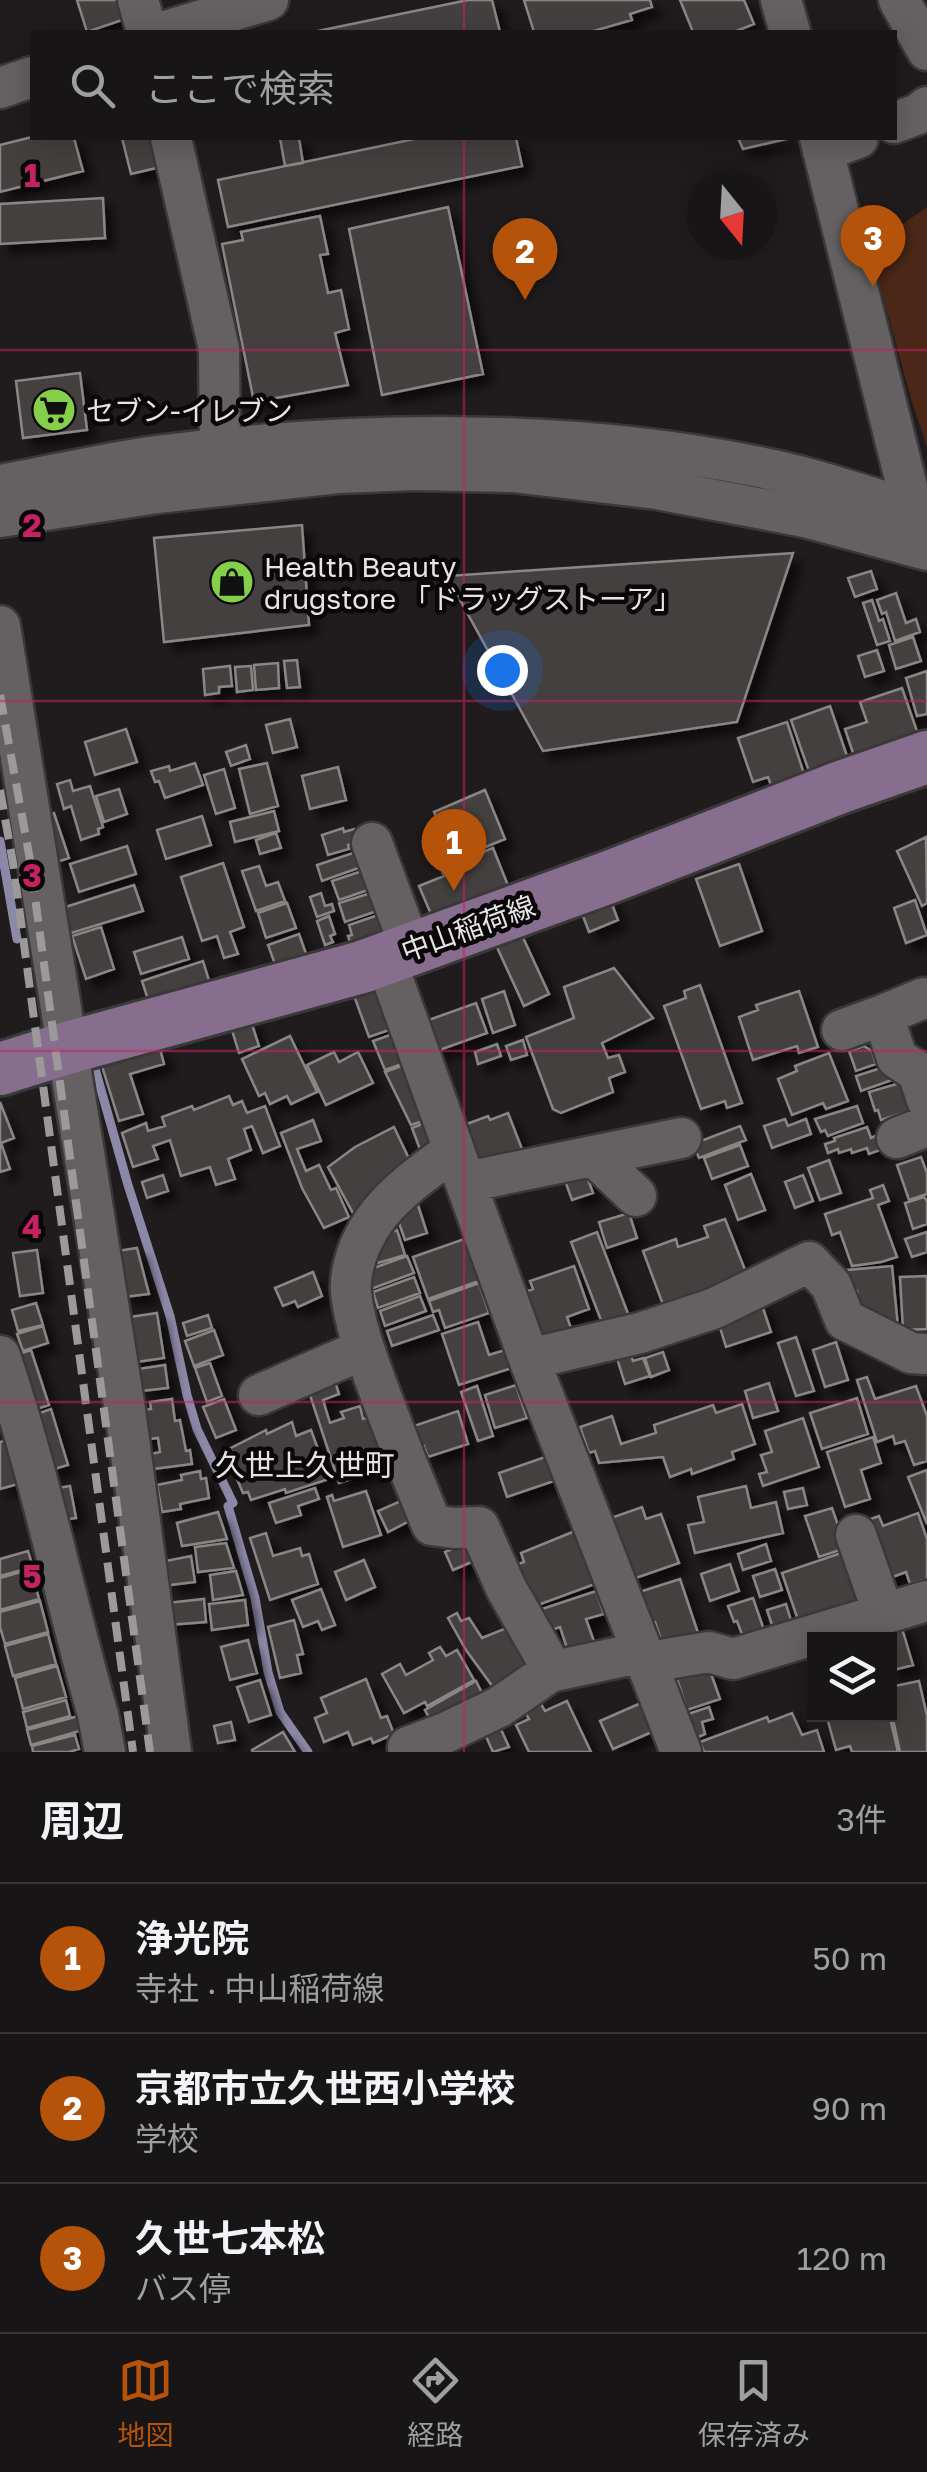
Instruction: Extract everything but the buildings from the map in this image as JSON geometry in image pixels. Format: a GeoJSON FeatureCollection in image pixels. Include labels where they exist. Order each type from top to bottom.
{"type":"FeatureCollection","features":[{"type":"Feature","properties":{"kind":"main road","name":"中山稲荷線"},"geometry":{"type":"LineString","coordinates":[[0,1069],[362,966],[927,757]]}},
{"type":"Feature","properties":{"kind":"street"},"geometry":{"type":"LineString","coordinates":[[138,0],[146,30]]}},
{"type":"Feature","properties":{"kind":"street"},"geometry":{"type":"LineString","coordinates":[[170,30],[268,0]]}},
{"type":"Feature","properties":{"kind":"street"},"geometry":{"type":"LineString","coordinates":[[781,0],[789,30]]}},
{"type":"Feature","properties":{"kind":"street"},"geometry":{"type":"LineString","coordinates":[[899,0],[927,50]]}},
{"type":"Feature","properties":{"kind":"street"},"geometry":{"type":"LineString","coordinates":[[0,88],[30,78]]}},
{"type":"Feature","properties":{"kind":"street"},"geometry":{"type":"LineString","coordinates":[[897,122],[927,107]]}},
{"type":"Feature","properties":{"kind":"street"},"geometry":{"type":"LineString","coordinates":[[171,140],[219,349],[220,450]]}},
{"type":"Feature","properties":{"kind":"street"},"geometry":{"type":"LineString","coordinates":[[834,142],[923,538]]}},
{"type":"Feature","properties":{"kind":"street"},"geometry":{"type":"LineString","coordinates":[[0,485],[155,456],[220,450],[340,439],[510,438],[676,452],[761,467],[841,487],[923,538]]}},
{"type":"Feature","properties":{"kind":"street"},"geometry":{"type":"LineString","coordinates":[[0,517],[157,493],[338,474],[426,470],[512,472],[657,490],[923,538]]}},
{"type":"Feature","properties":{"kind":"street"},"geometry":{"type":"LineString","coordinates":[[0,626],[126,1410],[171,1752]]}},
{"type":"Feature","properties":{"kind":"street"},"geometry":{"type":"LineString","coordinates":[[372,843],[398,953],[460,1166],[529,1360],[681,1752]]}},
{"type":"Feature","properties":{"kind":"street"},"geometry":{"type":"LineString","coordinates":[[842,1030],[927,999]]}},
{"type":"Feature","properties":{"kind":"street"},"geometry":{"type":"LineString","coordinates":[[884,1016],[897,1058],[918,1072],[927,1100]]}},
{"type":"Feature","properties":{"kind":"street"},"geometry":{"type":"LineString","coordinates":[[550,1672],[479,1526],[454,1528],[432,1524],[364,1349],[351,1291],[353,1266],[375,1218],[424,1172],[594,1156],[681,1138]]}},
{"type":"Feature","properties":{"kind":"street"},"geometry":{"type":"LineString","coordinates":[[594,1156],[636,1196]]}},
{"type":"Feature","properties":{"kind":"street"},"geometry":{"type":"LineString","coordinates":[[529,1360],[640,1333],[715,1308],[808,1262],[831,1285],[845,1320],[911,1353],[927,1354]]}},
{"type":"Feature","properties":{"kind":"street"},"geometry":{"type":"LineString","coordinates":[[259,1395],[364,1349]]}},
{"type":"Feature","properties":{"kind":"street"},"geometry":{"type":"LineString","coordinates":[[0,1356],[40,1486],[105,1752]]}},
{"type":"Feature","properties":{"kind":"street"},"geometry":{"type":"LineString","coordinates":[[856,1535],[884,1615]]}},
{"type":"Feature","properties":{"kind":"street"},"geometry":{"type":"LineString","coordinates":[[408,1747],[499,1706],[550,1672],[709,1652],[733,1659],[927,1601]]}},
{"type":"Feature","properties":{"kind":"shaded area"},"geometry":{"type":"Polygon","coordinates":[[[927,207],[927,447],[872,257],[900,226],[927,207]]]}},
{"type":"Feature","properties":{"kind":"waterway"},"geometry":{"type":"LineString","coordinates":[[0,841],[17,939]]}},
{"type":"Feature","properties":{"kind":"waterway"},"geometry":{"type":"LineString","coordinates":[[92,1058],[170,1316],[197,1429],[233,1503],[228,1506],[255,1598],[268,1672],[280,1712],[308,1752]]}},
{"type":"Feature","properties":{"kind":"railway"},"geometry":{"type":"LineString","coordinates":[[0,695],[30,860],[150,1752]]}},
{"type":"Feature","properties":{"kind":"railway"},"geometry":{"type":"LineString","coordinates":[[0,790],[133,1752]]}},
{"type":"Feature","properties":{"kind":"place","name":"久世七本松"},"geometry":{"type":"Point","coordinates":[873,287]}},
{"type":"Feature","properties":{"kind":"place","name":"京都市立久世西小学校"},"geometry":{"type":"Point","coordinates":[525,300]}},
{"type":"Feature","properties":{"kind":"place","name":"セブン-イレブン"},"geometry":{"type":"Point","coordinates":[54,410]}},
{"type":"Feature","properties":{"kind":"place","name":"Health Beauty drugstore 「ドラッグストーア」"},"geometry":{"type":"Point","coordinates":[232,582]}},
{"type":"Feature","properties":{"kind":"place","name":"浄光院"},"geometry":{"type":"Point","coordinates":[454,891]}},
{"type":"Feature","properties":{"kind":"district","name":"久世上久世町"},"geometry":{"type":"Point","coordinates":[305,1465]}}]}
